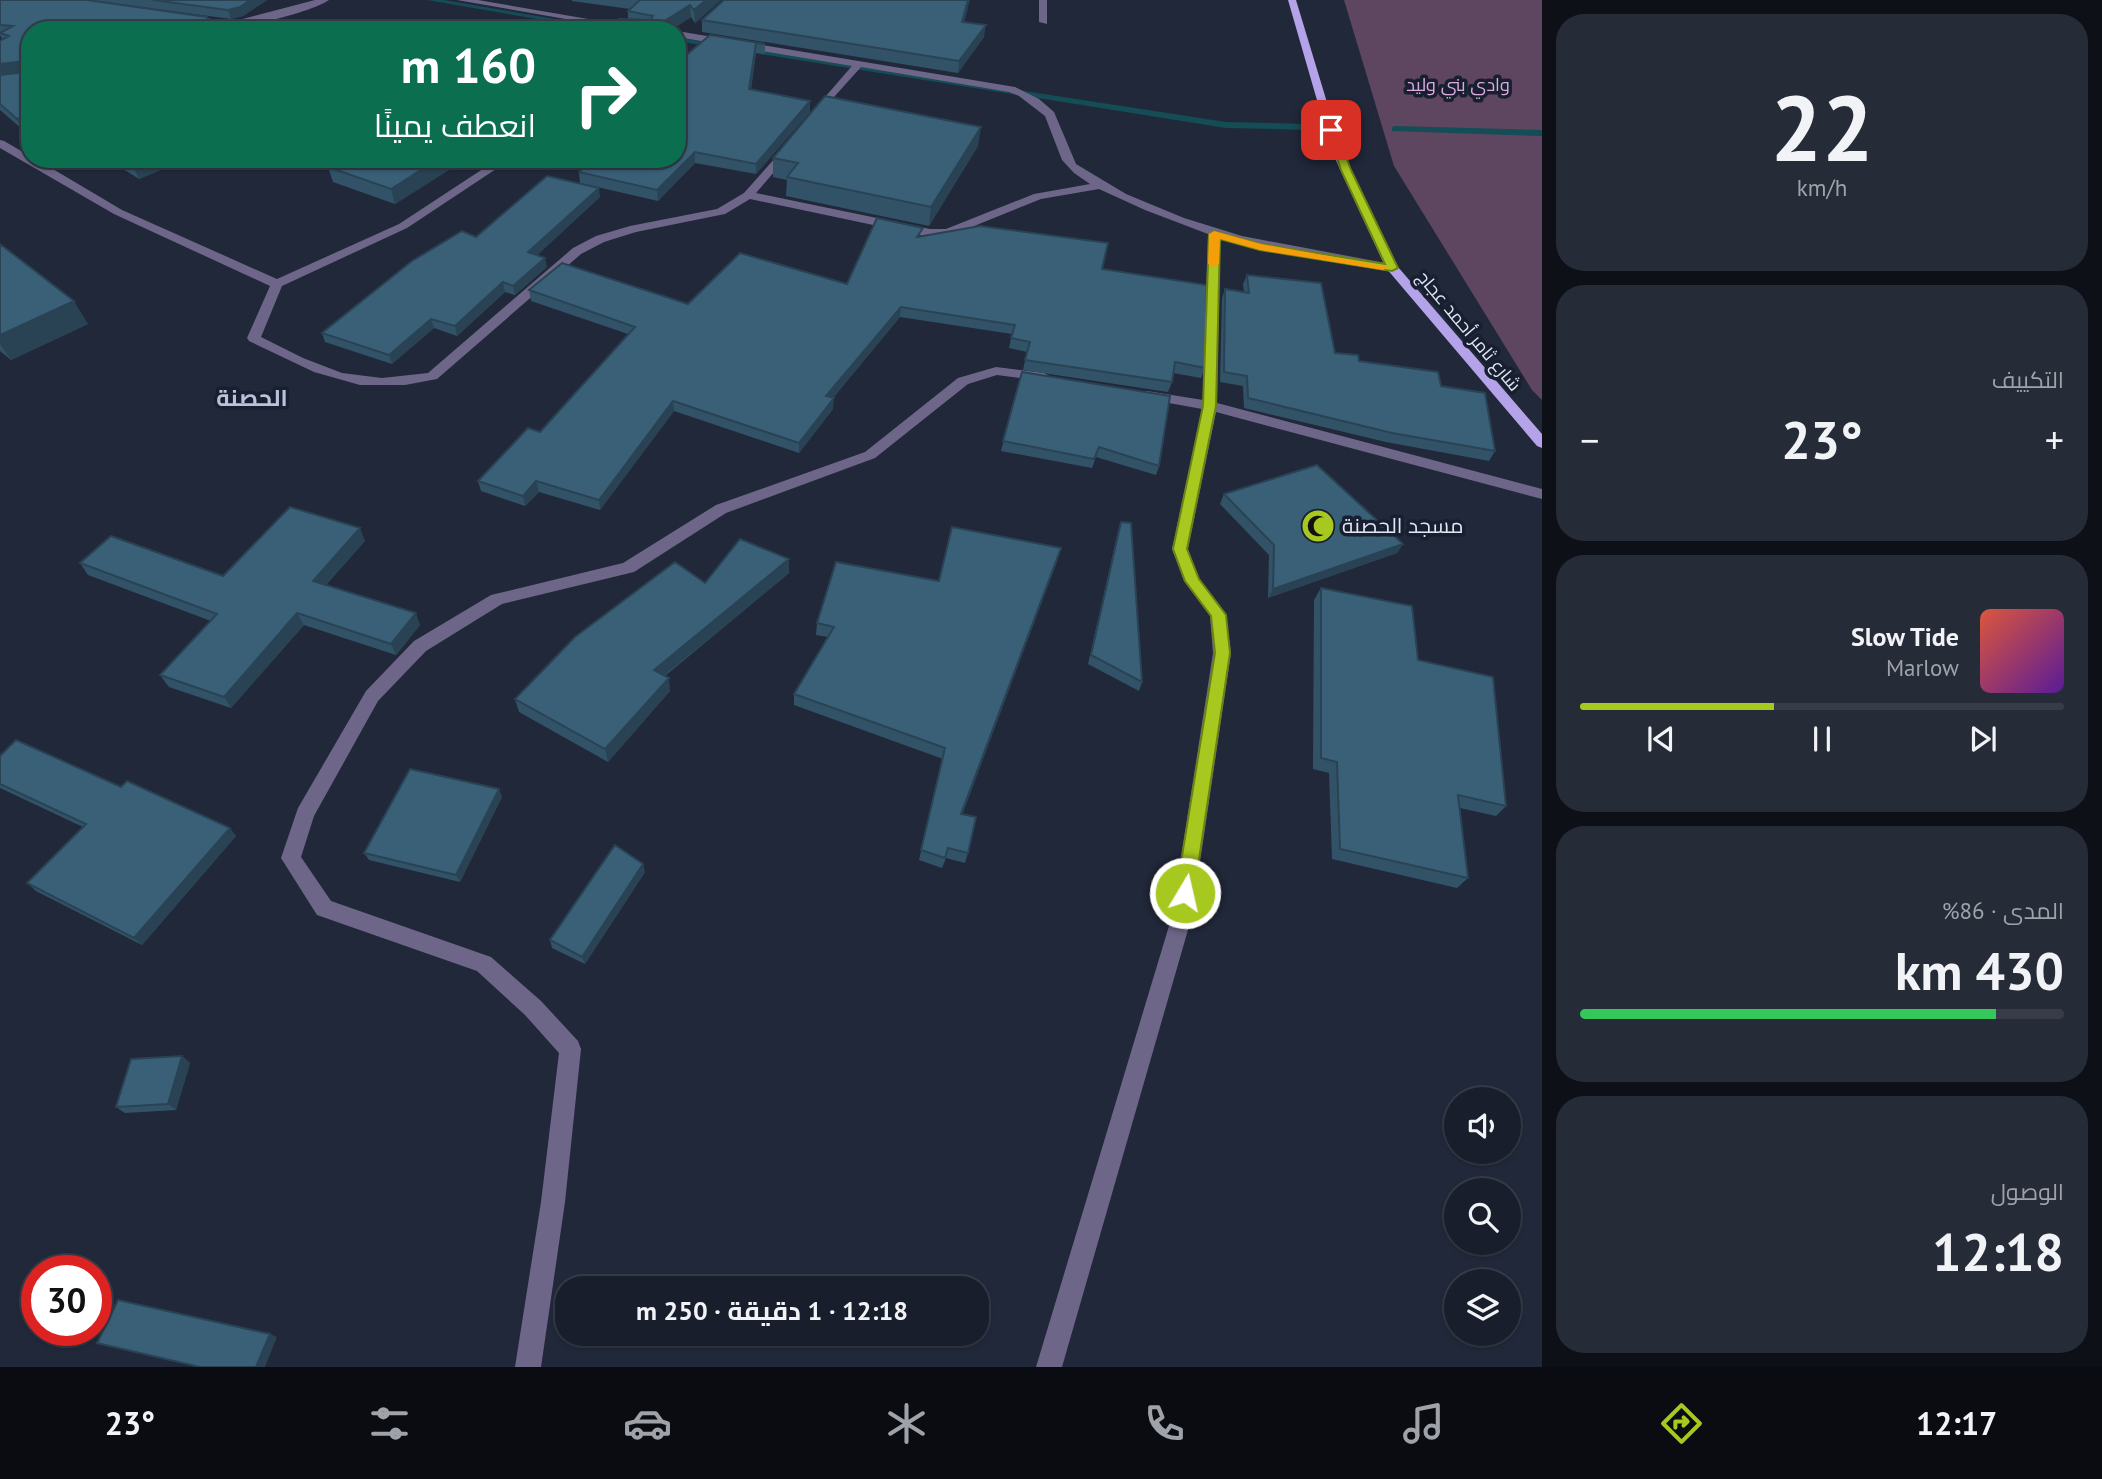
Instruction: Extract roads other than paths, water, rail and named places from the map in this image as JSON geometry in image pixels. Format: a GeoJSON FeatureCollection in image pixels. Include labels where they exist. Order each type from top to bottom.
{"type":"FeatureCollection","features":[{"type":"Feature","properties":{"kind":"main road","name":"شارع ثامر أحمد عجاج"},"geometry":{"type":"LineString","coordinates":[[1292,0],[1337,152],[1392,268],[1542,443]]}},
{"type":"Feature","properties":{"kind":"street"},"geometry":{"type":"LineString","coordinates":[[253,21],[325,0]]}},
{"type":"Feature","properties":{"kind":"street"},"geometry":{"type":"LineString","coordinates":[[461,0],[592,21]]}},
{"type":"Feature","properties":{"kind":"street"},"geometry":{"type":"LineString","coordinates":[[1043,0],[1044,22]]}},
{"type":"Feature","properties":{"kind":"street"},"geometry":{"type":"LineString","coordinates":[[173,17],[204,21]]}},
{"type":"Feature","properties":{"kind":"street"},"geometry":{"type":"LineString","coordinates":[[686,34],[699,27]]}},
{"type":"Feature","properties":{"kind":"street"},"geometry":{"type":"LineString","coordinates":[[686,37],[997,85],[1035,101],[1053,118],[1059,146],[1072,166],[1099,186],[1214,234],[1260,247],[1392,268]]}},
{"type":"Feature","properties":{"kind":"street"},"geometry":{"type":"LineString","coordinates":[[813,119],[859,64]]}},
{"type":"Feature","properties":{"kind":"street"},"geometry":{"type":"LineString","coordinates":[[492,168],[403,226],[277,284],[254,338],[332,377],[407,382],[432,376],[567,259],[600,239],[721,212],[748,195],[796,140]]}},
{"type":"Feature","properties":{"kind":"street"},"geometry":{"type":"LineString","coordinates":[[0,143],[21,155]]}},
{"type":"Feature","properties":{"kind":"street"},"geometry":{"type":"LineString","coordinates":[[43,168],[118,212],[277,284]]}},
{"type":"Feature","properties":{"kind":"street"},"geometry":{"type":"LineString","coordinates":[[748,195],[930,233],[948,232],[1038,196],[1099,186]]}},
{"type":"Feature","properties":{"kind":"street"},"geometry":{"type":"LineString","coordinates":[[1048,1367],[1181,916],[1222,653],[1218,615],[1192,581],[1180,549],[1210,406],[1214,234]]}},
{"type":"Feature","properties":{"kind":"street"},"geometry":{"type":"LineString","coordinates":[[528,1367],[553,1202],[570,1049],[533,1008],[484,964],[324,908],[292,858],[305,814],[372,696],[420,646],[497,599],[628,568],[721,509],[870,455],[963,381],[996,371],[1056,379]]}},
{"type":"Feature","properties":{"kind":"street"},"geometry":{"type":"LineString","coordinates":[[1132,392],[1210,406],[1542,494]]}},
{"type":"Feature","properties":{"kind":"waterway"},"geometry":{"type":"LineString","coordinates":[[431,0],[560,21]]}},
{"type":"Feature","properties":{"kind":"waterway"},"geometry":{"type":"LineString","coordinates":[[686,41],[717,46]]}},
{"type":"Feature","properties":{"kind":"waterway"},"geometry":{"type":"LineString","coordinates":[[748,50],[1226,125],[1309,127]]}},
{"type":"Feature","properties":{"kind":"waterway"},"geometry":{"type":"LineString","coordinates":[[1395,129],[1542,133]]}},
{"type":"Feature","properties":{"kind":"place","name":"مسجد الحصنة"},"geometry":{"type":"Point","coordinates":[1318,526]}},
{"type":"Feature","properties":{"kind":"district","name":"الحصنة"},"geometry":{"type":"Point","coordinates":[252,398]}},
{"type":"Feature","properties":{"kind":"park label","name":"وادي بني وليد"},"geometry":{"type":"Point","coordinates":[1458,85]}}]}
